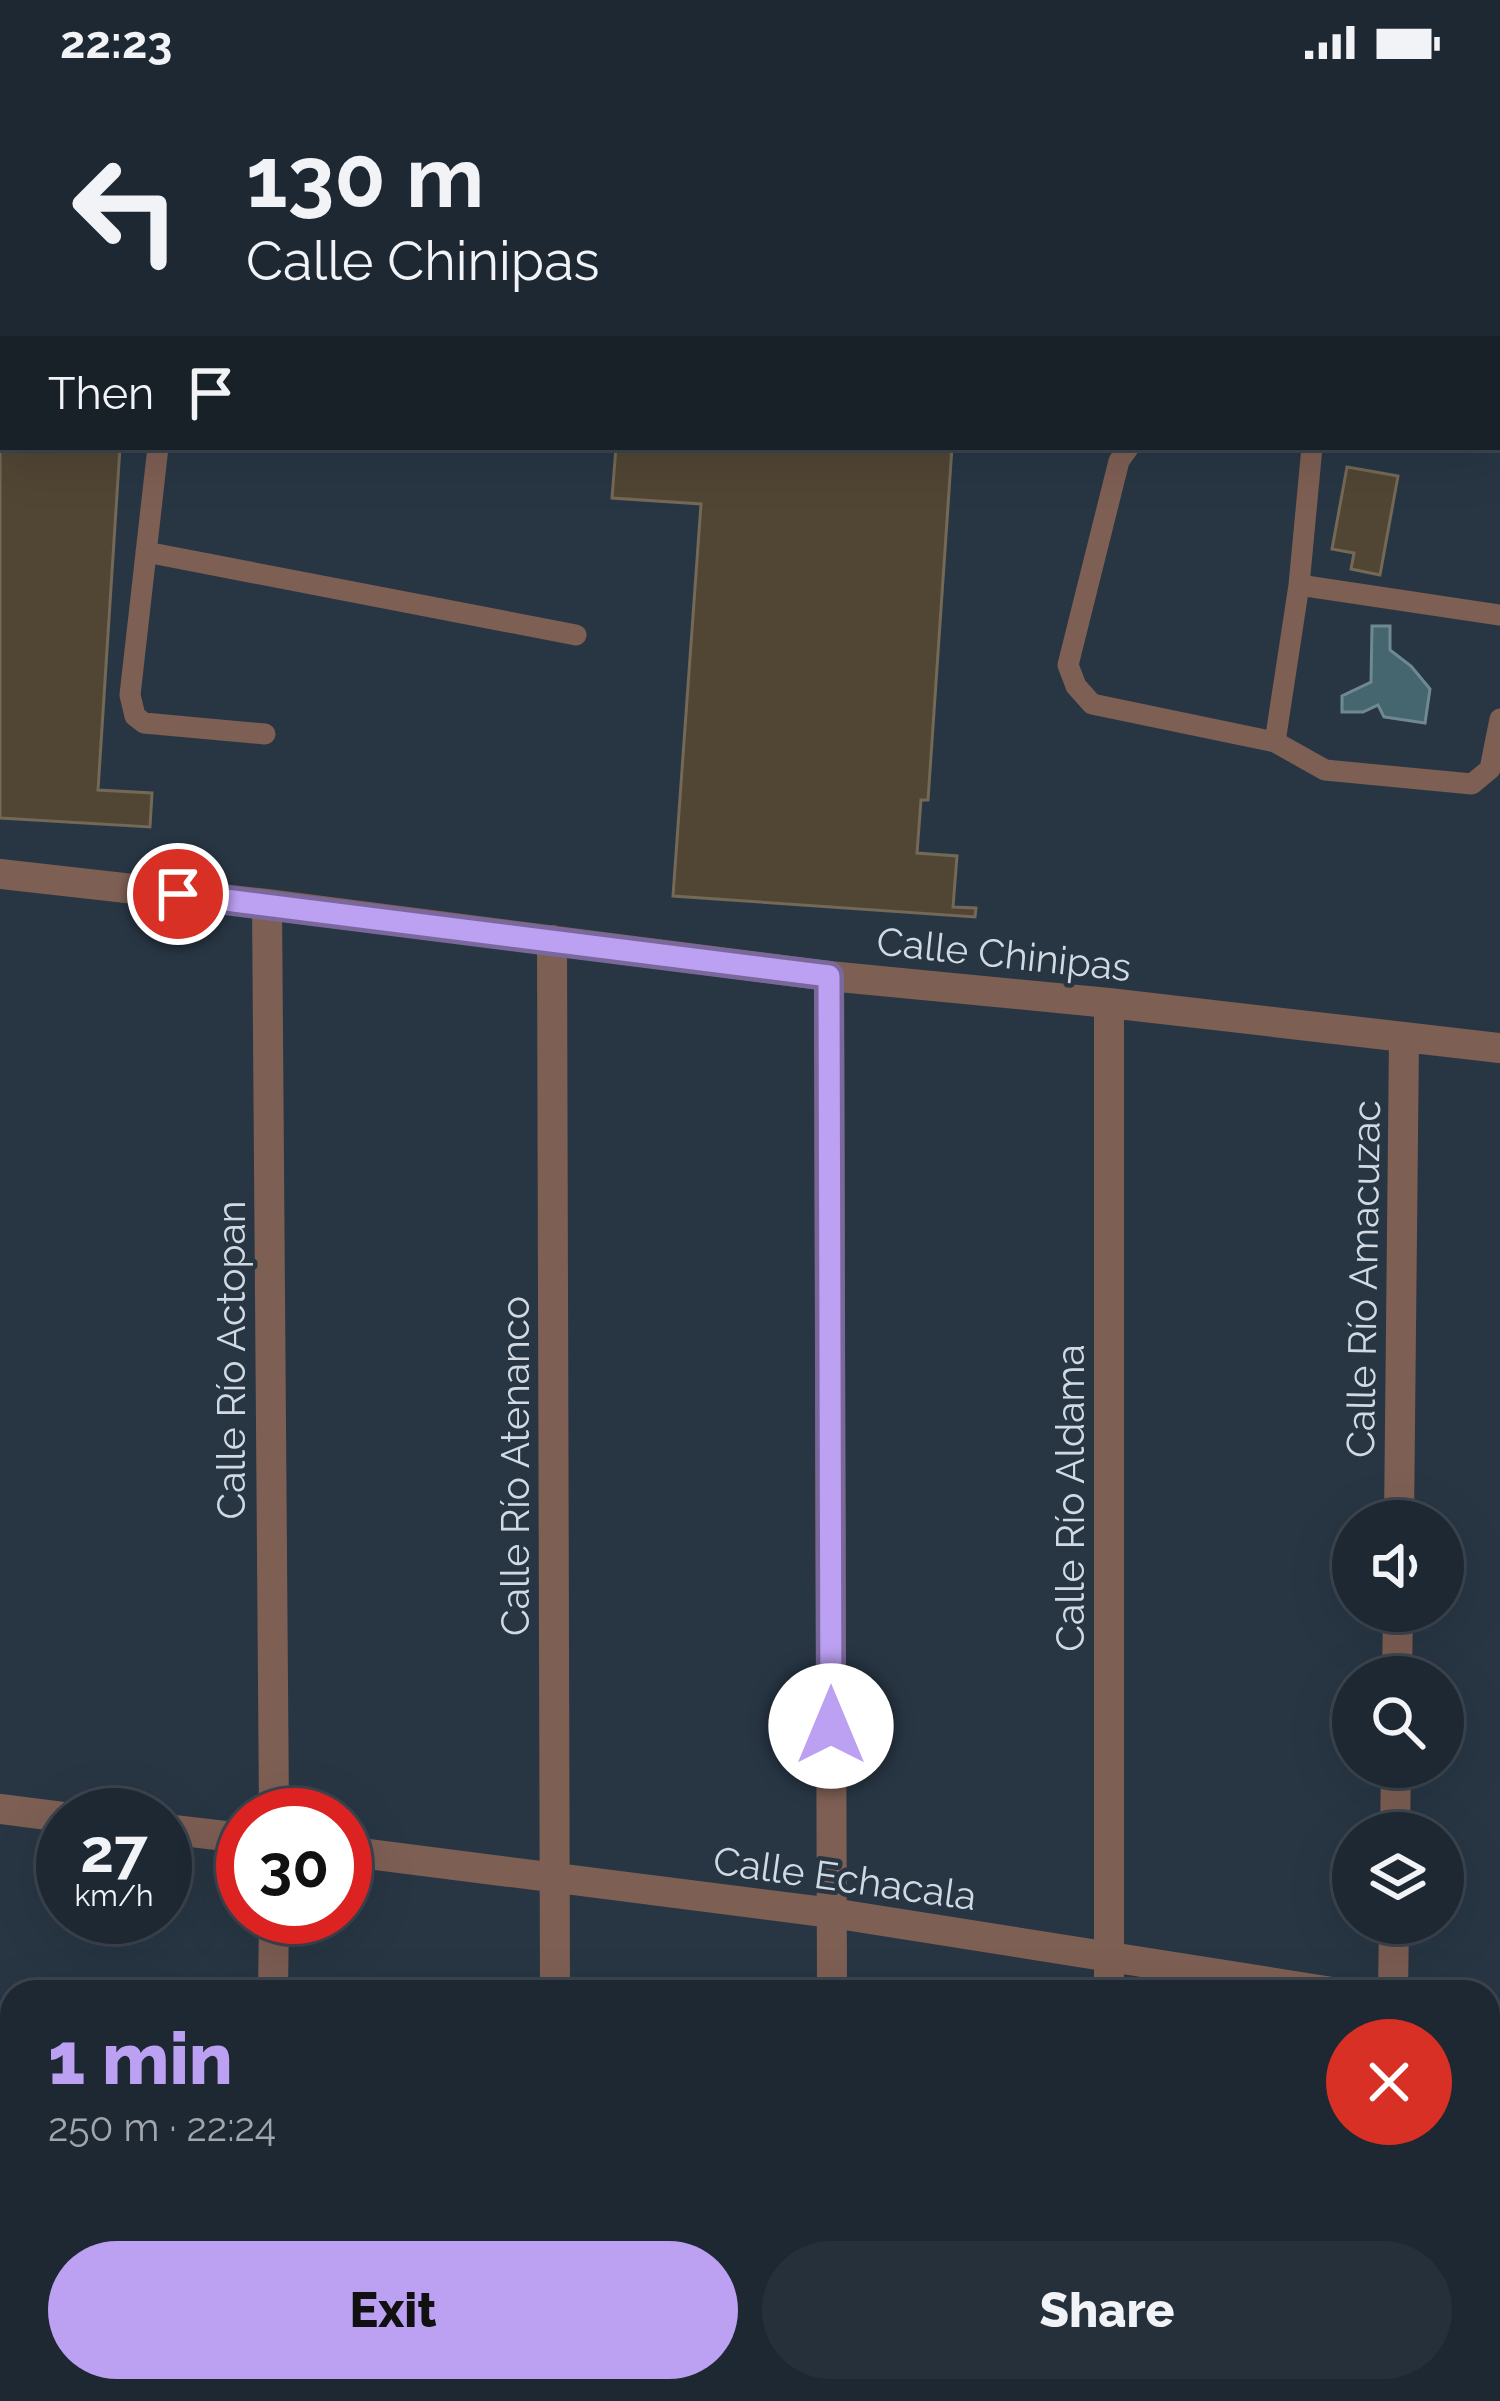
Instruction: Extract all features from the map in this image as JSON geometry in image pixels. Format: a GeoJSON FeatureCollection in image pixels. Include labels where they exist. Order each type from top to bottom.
{"type":"FeatureCollection","features":[{"type":"Feature","properties":{"kind":"street","name":"Calle Chinipas"},"geometry":{"type":"LineString","coordinates":[[0,874],[829,976],[1500,1048]]}},
{"type":"Feature","properties":{"kind":"street","name":"Calle Río Actopan"},"geometry":{"type":"LineString","coordinates":[[267,904],[274,1788]]}},
{"type":"Feature","properties":{"kind":"street","name":"Calle Río Atenanco"},"geometry":{"type":"LineString","coordinates":[[552,940],[555,1980]]}},
{"type":"Feature","properties":{"kind":"street"},"geometry":{"type":"LineString","coordinates":[[829,976],[832,1980]]}},
{"type":"Feature","properties":{"kind":"street","name":"Calle Río Aldama"},"geometry":{"type":"LineString","coordinates":[[1108,1003],[1109,1980]]}},
{"type":"Feature","properties":{"kind":"street","name":"Calle Río Amacuzac"},"geometry":{"type":"LineString","coordinates":[[1399,1500],[1404,1038]]}},
{"type":"Feature","properties":{"kind":"street"},"geometry":{"type":"LineString","coordinates":[[0,1810],[36,1814]]}},
{"type":"Feature","properties":{"kind":"street","name":"Calle Echacala"},"geometry":{"type":"LineString","coordinates":[[372,1854],[832,1913],[1260,1980]]}},
{"type":"Feature","properties":{"kind":"street"},"geometry":{"type":"LineString","coordinates":[[273,1980],[274,1944]]}},
{"type":"Feature","properties":{"kind":"street"},"geometry":{"type":"LineString","coordinates":[[1394,1944],[1394,1980]]}},
{"type":"Feature","properties":{"kind":"lane"},"geometry":{"type":"LineString","coordinates":[[158,450],[130,695],[135,716],[144,723],[265,734]]}},
{"type":"Feature","properties":{"kind":"lane"},"geometry":{"type":"LineString","coordinates":[[1127,450],[1119,461],[1068,664],[1076,686],[1092,704],[1275,742],[1324,770],[1472,784],[1490,770],[1500,719]]}},
{"type":"Feature","properties":{"kind":"lane"},"geometry":{"type":"LineString","coordinates":[[1275,742],[1299,585],[1310,450]]}},
{"type":"Feature","properties":{"kind":"lane"},"geometry":{"type":"LineString","coordinates":[[146,552],[576,634]]}},
{"type":"Feature","properties":{"kind":"lane"},"geometry":{"type":"LineString","coordinates":[[1299,585],[1500,615]]}},
{"type":"Feature","properties":{"kind":"shaded area"},"geometry":{"type":"Polygon","coordinates":[[[1372,626],[1390,626],[1390,650],[1430,689],[1425,723],[1384,717],[1378,705],[1363,712],[1342,712],[1342,696],[1371,682],[1372,626]]]}},
{"type":"Feature","properties":{"kind":"building"},"geometry":{"type":"Polygon","coordinates":[[[0,450],[120,450],[98,790],[152,793],[150,827],[0,818],[0,450]]]}},
{"type":"Feature","properties":{"kind":"building"},"geometry":{"type":"Polygon","coordinates":[[[616,450],[952,450],[928,800],[921,800],[917,853],[957,856],[953,907],[976,908],[975,917],[673,896],[701,504],[612,498],[616,450]]]}},
{"type":"Feature","properties":{"kind":"building"},"geometry":{"type":"Polygon","coordinates":[[[1347,467],[1398,476],[1380,575],[1351,569],[1354,553],[1332,549],[1347,467]]]}},
{"type":"Feature","properties":{"kind":"route"},"geometry":{"type":"LineString","coordinates":[[178,894],[829,976],[831,1726]]}}]}
